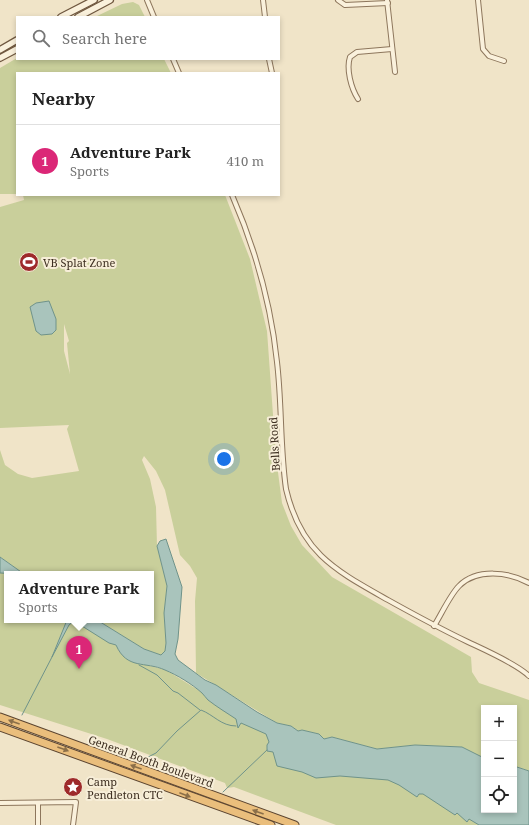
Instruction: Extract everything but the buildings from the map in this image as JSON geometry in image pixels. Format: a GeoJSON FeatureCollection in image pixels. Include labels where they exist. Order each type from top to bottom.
{"type":"FeatureCollection","features":[{"type":"Feature","properties":{"kind":"highway","name":"General Booth Boulevard"},"geometry":{"type":"LineString","coordinates":[[0,717],[294,825]]}},
{"type":"Feature","properties":{"kind":"highway","name":"General Booth Boulevard"},"geometry":{"type":"LineString","coordinates":[[0,727],[270,825]]}},
{"type":"Feature","properties":{"kind":"main road"},"geometry":{"type":"LineString","coordinates":[[63,16],[94,0]]}},
{"type":"Feature","properties":{"kind":"main road"},"geometry":{"type":"LineString","coordinates":[[80,16],[110,0]]}},
{"type":"Feature","properties":{"kind":"main road"},"geometry":{"type":"LineString","coordinates":[[0,50],[16,41]]}},
{"type":"Feature","properties":{"kind":"main road"},"geometry":{"type":"LineString","coordinates":[[0,58],[16,50]]}},
{"type":"Feature","properties":{"kind":"street"},"geometry":{"type":"LineString","coordinates":[[147,0],[154,16]]}},
{"type":"Feature","properties":{"kind":"street"},"geometry":{"type":"LineString","coordinates":[[263,0],[264,16]]}},
{"type":"Feature","properties":{"kind":"street"},"geometry":{"type":"LineString","coordinates":[[338,0],[345,5],[388,2],[395,72]]}},
{"type":"Feature","properties":{"kind":"street"},"geometry":{"type":"LineString","coordinates":[[478,0],[483,49],[489,56],[504,61]]}},
{"type":"Feature","properties":{"kind":"street"},"geometry":{"type":"LineString","coordinates":[[358,99],[351,81],[348,66],[350,57],[353,53],[363,50],[392,49]]}},
{"type":"Feature","properties":{"kind":"street"},"geometry":{"type":"LineString","coordinates":[[173,60],[179,72]]}},
{"type":"Feature","properties":{"kind":"street"},"geometry":{"type":"LineString","coordinates":[[269,60],[272,72]]}},
{"type":"Feature","properties":{"kind":"street","name":"Bells Road"},"geometry":{"type":"LineString","coordinates":[[232,196],[253,248],[271,319],[279,380],[284,478],[295,519],[314,549],[336,569],[434,626],[486,651],[529,676]]}},
{"type":"Feature","properties":{"kind":"street"},"geometry":{"type":"LineString","coordinates":[[434,626],[458,586],[473,578],[491,574],[504,574],[529,583]]}},
{"type":"Feature","properties":{"kind":"street"},"geometry":{"type":"LineString","coordinates":[[0,803],[76,802],[73,825]]}},
{"type":"Feature","properties":{"kind":"street"},"geometry":{"type":"LineString","coordinates":[[38,803],[38,825]]}},
{"type":"Feature","properties":{"kind":"green space"},"geometry":{"type":"Polygon","coordinates":[[[133,2],[139,5],[144,16],[97,16],[122,4],[133,2]]]}},
{"type":"Feature","properties":{"kind":"green space"},"geometry":{"type":"Polygon","coordinates":[[[16,59],[16,60],[164,60],[170,72],[16,72],[16,194],[0,194],[0,68],[16,59]]]}},
{"type":"Feature","properties":{"kind":"green space"},"geometry":{"type":"Polygon","coordinates":[[[23,196],[225,196],[250,259],[267,331],[276,457],[282,503],[291,526],[302,545],[332,577],[471,657],[472,672],[479,683],[529,700],[529,771],[517,767],[517,705],[481,705],[481,756],[462,747],[415,745],[377,749],[332,737],[324,739],[319,734],[302,730],[298,731],[291,726],[277,723],[196,673],[195,601],[197,578],[190,566],[180,555],[165,490],[156,471],[144,456],[142,460],[150,479],[156,507],[157,546],[167,586],[164,613],[166,643],[165,651],[161,655],[144,649],[102,623],[154,623],[154,571],[20,571],[0,557],[0,450],[5,465],[18,474],[32,478],[79,471],[67,429],[69,425],[0,428],[0,207],[24,200],[23,196]],[[64,324],[64,351],[70,374],[67,343],[69,341],[64,324]]]}},
{"type":"Feature","properties":{"kind":"green space"},"geometry":{"type":"Polygon","coordinates":[[[0,570],[4,572],[4,623],[82,623],[146,665],[166,670],[203,693],[481,809],[481,813],[517,813],[529,825],[336,825],[234,787],[227,788],[225,783],[107,739],[0,705],[0,570]]]}},
{"type":"Feature","properties":{"kind":"water"},"geometry":{"type":"Polygon","coordinates":[[[49,301],[56,319],[56,330],[52,334],[41,335],[36,331],[30,307],[36,303],[49,301]]]}},
{"type":"Feature","properties":{"kind":"water"},"geometry":{"type":"Polygon","coordinates":[[[166,539],[182,587],[178,639],[175,654],[178,660],[205,680],[216,685],[257,712],[277,723],[291,726],[298,731],[302,730],[319,734],[324,739],[332,737],[377,749],[415,745],[462,747],[481,756],[481,813],[517,813],[517,767],[529,771],[529,825],[479,825],[469,819],[467,822],[457,813],[455,815],[423,794],[419,794],[417,797],[399,785],[388,780],[340,776],[316,778],[302,772],[277,766],[273,752],[267,751],[267,745],[269,742],[266,734],[241,723],[238,728],[236,719],[218,708],[189,683],[158,667],[131,662],[120,653],[116,645],[109,643],[77,623],[102,623],[144,649],[161,655],[165,651],[166,643],[164,613],[167,586],[157,546],[160,541],[166,539]]]}},
{"type":"Feature","properties":{"kind":"water"},"geometry":{"type":"Polygon","coordinates":[[[0,557],[20,571],[4,571],[4,573],[0,573],[0,557]]]}},
{"type":"Feature","properties":{"kind":"water"},"geometry":{"type":"Polygon","coordinates":[[[66,623],[72,623],[52,657],[66,623]]]}},
{"type":"Feature","properties":{"kind":"waterway"},"geometry":{"type":"LineString","coordinates":[[22,715],[52,657]]}},
{"type":"Feature","properties":{"kind":"waterway"},"geometry":{"type":"LineString","coordinates":[[139,665],[157,675],[173,691],[178,693],[200,710]]}},
{"type":"Feature","properties":{"kind":"waterway"},"geometry":{"type":"LineString","coordinates":[[138,762],[156,753],[177,731],[201,710],[226,724],[236,726]]}},
{"type":"Feature","properties":{"kind":"waterway"},"geometry":{"type":"LineString","coordinates":[[223,792],[267,750]]}},
{"type":"Feature","properties":{"kind":"place","name":"VB Splat Zone"},"geometry":{"type":"Point","coordinates":[29,262]}},
{"type":"Feature","properties":{"kind":"place","name":"Adventure Park"},"geometry":{"type":"Point","coordinates":[79,669]}},
{"type":"Feature","properties":{"kind":"place","name":"Camp Pendleton CTC"},"geometry":{"type":"Point","coordinates":[73,787]}}]}
